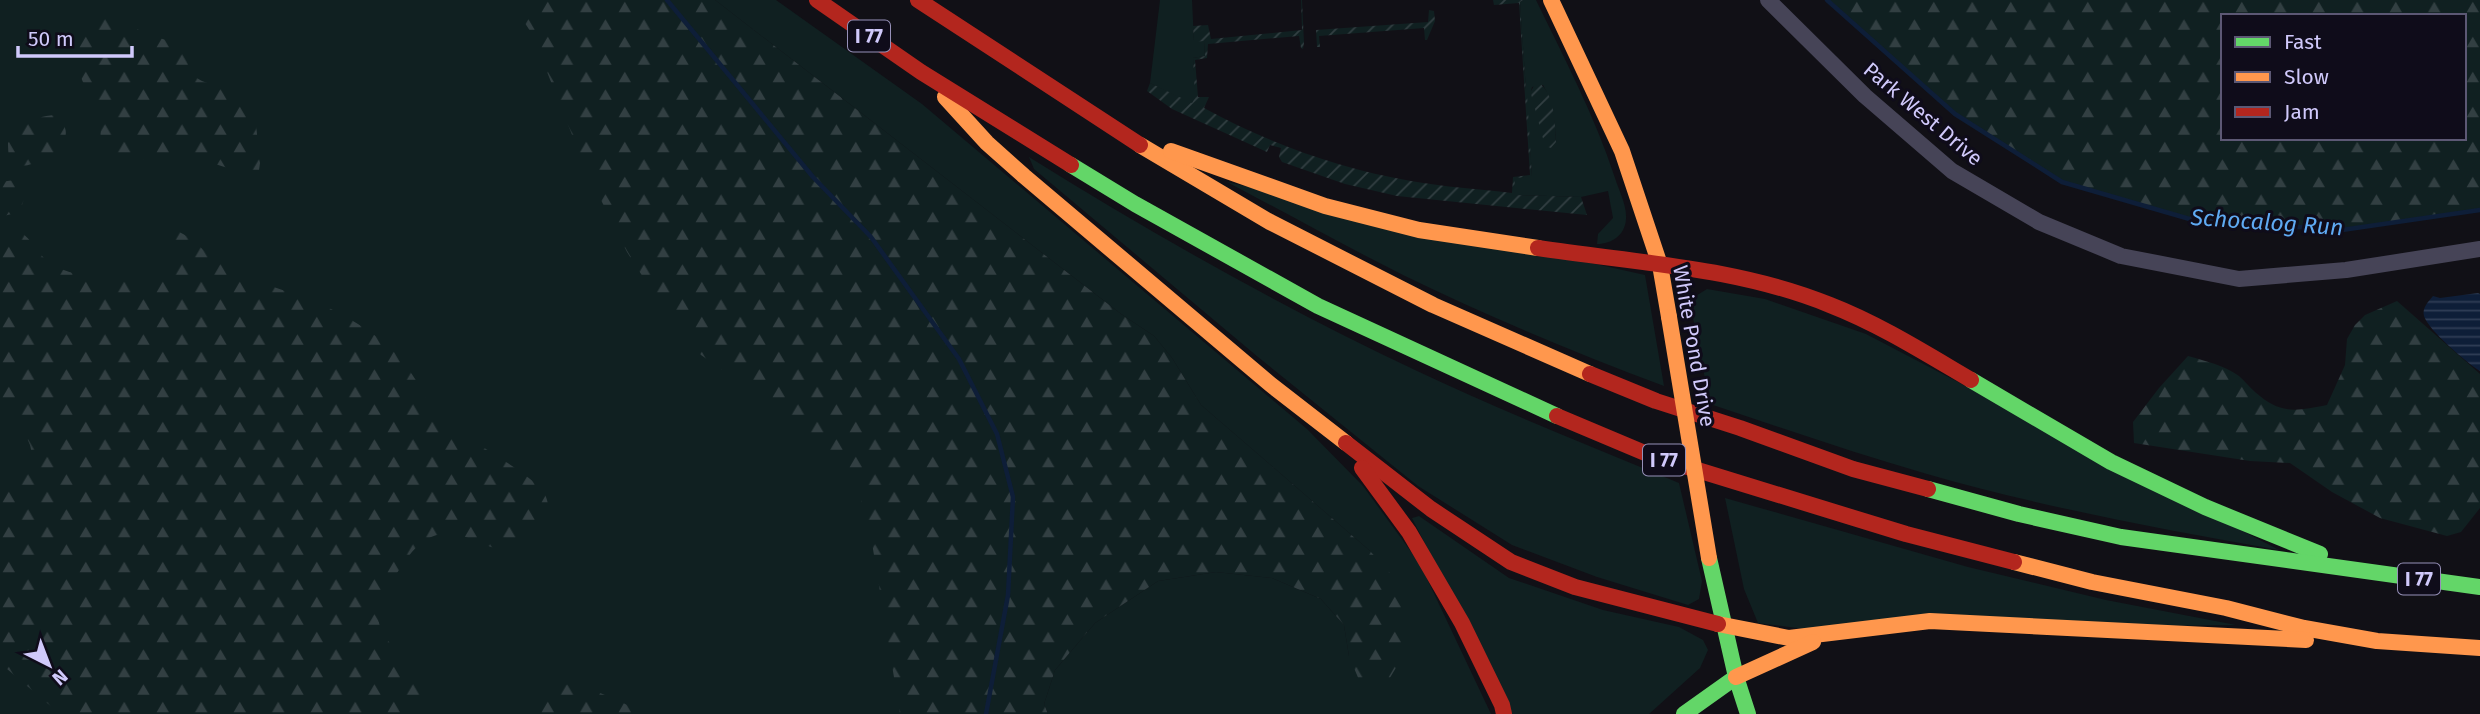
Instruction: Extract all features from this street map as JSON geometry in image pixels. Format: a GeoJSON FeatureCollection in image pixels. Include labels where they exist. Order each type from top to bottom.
{"type":"FeatureCollection","features":[{"type":"Feature","properties":{"kind":"main road","name":"I 77"},"geometry":{"type":"LineString","coordinates":[[817,0],[921,72],[1135,204],[1318,306],[1572,423],[1652,456],[1843,516],[2019,565],[2092,582],[2377,641],[2480,648]]}},
{"type":"Feature","properties":{"kind":"main road","name":"I 77"},"geometry":{"type":"LineString","coordinates":[[918,0],[1123,135],[1270,222],[1433,305],[1656,401],[1853,469],[2019,514],[2121,537],[2480,587]]}},
{"type":"Feature","properties":{"kind":"main road","name":"White Pond Drive"},"geometry":{"type":"LineString","coordinates":[[1551,0],[1622,151],[1660,265],[1709,558],[1736,677],[1748,714]]}},
{"type":"Feature","properties":{"kind":"main road"},"geometry":{"type":"LineString","coordinates":[[921,72],[987,142],[1024,176],[1270,384],[1431,509],[1511,562],[1575,587],[1726,626],[1789,638],[1930,621],[2217,637],[2377,641]]}},
{"type":"Feature","properties":{"kind":"main road"},"geometry":{"type":"LineString","coordinates":[[1123,135],[1359,216],[1419,230],[1728,275],[1831,305],[1916,348],[2111,461],[2205,507],[2358,570]]}},
{"type":"Feature","properties":{"kind":"main road"},"geometry":{"type":"LineString","coordinates":[[1341,440],[1409,532],[1462,623],[1504,714]]}},
{"type":"Feature","properties":{"kind":"main road"},"geometry":{"type":"LineString","coordinates":[[1684,714],[1736,677],[1798,647],[1840,632]]}},
{"type":"Feature","properties":{"kind":"street","name":"Park West Drive"},"geometry":{"type":"LineString","coordinates":[[1768,0],[1865,96],[1952,171],[2039,222],[2121,256],[2239,279],[2346,270],[2480,249]]}},
{"type":"Feature","properties":{"kind":"green space"},"geometry":{"type":"Polygon","coordinates":[[[0,0],[552,0],[881,450],[940,714],[0,714],[0,0]]]}},
{"type":"Feature","properties":{"kind":"green space"},"geometry":{"type":"Polygon","coordinates":[[[510,0],[715,0],[1121,314],[1154,336],[1172,358],[1201,405],[1370,551],[1391,574],[1402,596],[1406,622],[1403,656],[1388,681],[1362,687],[1349,656],[1344,625],[1321,599],[1272,578],[1216,572],[1158,581],[1095,623],[1055,670],[1044,704],[1048,714],[900,714],[872,543],[860,495],[835,456],[794,420],[701,355],[664,310],[627,252],[586,170],[532,34],[510,0]]]}},
{"type":"Feature","properties":{"kind":"green space"},"geometry":{"type":"Polygon","coordinates":[[[715,0],[776,0],[922,104],[1307,429],[1363,486],[1420,564],[1491,714],[1048,714],[1044,704],[1055,670],[1095,623],[1158,581],[1216,572],[1272,578],[1321,599],[1344,625],[1349,656],[1370,551],[1201,405],[1172,358],[1154,336],[1121,314],[715,0]]]}},
{"type":"Feature","properties":{"kind":"green space"},"geometry":{"type":"Polygon","coordinates":[[[1160,0],[1192,0],[1194,41],[1204,40],[1205,56],[1193,58],[1196,98],[1192,104],[1150,83],[1160,0]]]}},
{"type":"Feature","properties":{"kind":"green space"},"geometry":{"type":"Polygon","coordinates":[[[1301,0],[1303,49],[1299,36],[1208,44],[1207,58],[1195,60],[1198,97],[1209,97],[1204,108],[1278,143],[1357,169],[1423,183],[1512,193],[1513,177],[1530,175],[1519,3],[1494,5],[1493,0],[1523,0],[1520,2],[1526,91],[1531,91],[1535,84],[1539,83],[1548,94],[1553,110],[1556,142],[1551,148],[1545,146],[1531,94],[1527,94],[1532,177],[1515,178],[1514,195],[1581,197],[1587,215],[1397,196],[1345,184],[1282,162],[1279,157],[1281,148],[1270,145],[1267,152],[1172,109],[1147,91],[1150,83],[1192,103],[1195,98],[1193,58],[1205,56],[1204,41],[1194,42],[1193,26],[1208,25],[1211,39],[1302,30],[1301,0]]]}},
{"type":"Feature","properties":{"kind":"green space"},"geometry":{"type":"Polygon","coordinates":[[[1536,0],[1589,110],[1607,155],[1626,214],[1623,230],[1608,242],[1597,244],[1598,234],[1613,218],[1608,191],[1581,197],[1514,195],[1514,178],[1532,176],[1526,94],[1531,94],[1556,142],[1553,112],[1543,85],[1526,91],[1520,2],[1536,0]]]}},
{"type":"Feature","properties":{"kind":"green space"},"geometry":{"type":"Polygon","coordinates":[[[1827,0],[2480,0],[2480,210],[2342,230],[2193,220],[2062,182],[1955,114],[1827,0]]]}},
{"type":"Feature","properties":{"kind":"green space"},"geometry":{"type":"Polygon","coordinates":[[[1429,10],[1434,11],[1435,21],[1427,40],[1424,28],[1319,36],[1320,47],[1317,47],[1316,30],[1428,22],[1429,10]]]}},
{"type":"Feature","properties":{"kind":"green space"},"geometry":{"type":"Polygon","coordinates":[[[110,16],[149,35],[176,44],[183,51],[192,73],[202,81],[234,87],[245,93],[254,111],[259,170],[249,174],[173,154],[125,163],[106,157],[101,148],[99,118],[77,68],[73,45],[78,32],[89,22],[110,16]]]}},
{"type":"Feature","properties":{"kind":"green space"},"geometry":{"type":"Polygon","coordinates":[[[54,115],[64,125],[66,136],[61,145],[41,161],[19,166],[12,163],[8,142],[13,136],[33,120],[54,115]]]}},
{"type":"Feature","properties":{"kind":"green space"},"geometry":{"type":"Polygon","coordinates":[[[1029,157],[1219,269],[1365,346],[1480,400],[1679,483],[1702,581],[1699,599],[1688,605],[1597,577],[1512,545],[1418,486],[1258,357],[1034,169],[1029,157]]]}},
{"type":"Feature","properties":{"kind":"green space"},"geometry":{"type":"Polygon","coordinates":[[[15,180],[24,190],[23,202],[19,210],[0,216],[0,182],[15,180]]]}},
{"type":"Feature","properties":{"kind":"green space"},"geometry":{"type":"Polygon","coordinates":[[[1227,182],[1645,275],[1664,386],[1533,334],[1437,291],[1227,182]]]}},
{"type":"Feature","properties":{"kind":"green space"},"geometry":{"type":"Polygon","coordinates":[[[8,228],[20,232],[45,259],[66,271],[127,281],[151,277],[160,271],[170,258],[165,244],[169,231],[173,229],[239,273],[318,303],[368,331],[400,358],[429,403],[444,419],[523,473],[542,490],[548,502],[547,516],[523,544],[511,549],[500,549],[454,534],[435,535],[412,552],[384,592],[379,607],[379,622],[384,635],[412,667],[418,680],[420,695],[416,714],[60,714],[0,663],[0,487],[14,485],[24,477],[31,456],[25,434],[0,405],[0,232],[8,228]]]}},
{"type":"Feature","properties":{"kind":"green space"},"geometry":{"type":"Polygon","coordinates":[[[1707,289],[1765,299],[1866,334],[2279,550],[2102,516],[1970,486],[1872,458],[1710,404],[1691,308],[1694,297],[1707,289]]]}},
{"type":"Feature","properties":{"kind":"green space"},"geometry":{"type":"Polygon","coordinates":[[[2397,301],[2480,374],[2480,508],[2461,532],[2447,536],[2380,518],[2332,492],[2290,463],[2250,461],[2134,443],[2133,422],[2188,356],[2233,372],[2264,399],[2281,408],[2297,410],[2327,405],[2345,365],[2347,339],[2355,325],[2365,315],[2397,301]]]}},
{"type":"Feature","properties":{"kind":"green space"},"geometry":{"type":"Polygon","coordinates":[[[1725,498],[1968,567],[2106,600],[2236,625],[1812,630],[1758,623],[1744,589],[1725,498]]]}},
{"type":"Feature","properties":{"kind":"green space"},"geometry":{"type":"Polygon","coordinates":[[[1419,516],[1509,578],[1603,610],[1679,627],[1703,640],[1708,650],[1700,668],[1649,714],[1511,714],[1412,518],[1419,516]]]}},
{"type":"Feature","properties":{"kind":"green space"},"geometry":{"type":"Polygon","coordinates":[[[560,684],[594,691],[647,714],[531,714],[534,703],[541,695],[560,684]]]}},
{"type":"Feature","properties":{"kind":"water"},"geometry":{"type":"Polygon","coordinates":[[[2478,293],[2480,371],[2440,337],[2424,316],[2426,305],[2433,296],[2440,298],[2478,293]]]}},
{"type":"Feature","properties":{"kind":"waterway"},"geometry":{"type":"LineString","coordinates":[[667,0],[813,177],[871,237],[959,359],[997,434],[1013,497],[1008,595],[986,714]]}},
{"type":"Feature","properties":{"kind":"waterway","name":"Schocalog Run"},"geometry":{"type":"LineString","coordinates":[[1827,0],[1955,114],[2062,182],[2193,220],[2342,230],[2480,210]]}},
{"type":"Feature","properties":{"kind":"traffic: fast"},"geometry":{"type":"LineString","coordinates":[[1071,165],[1135,204],[1318,306],[1557,416]]}},
{"type":"Feature","properties":{"kind":"traffic: fast"},"geometry":{"type":"LineString","coordinates":[[1971,380],[2111,462],[2205,507],[2320,554]]}},
{"type":"Feature","properties":{"kind":"traffic: fast"},"geometry":{"type":"LineString","coordinates":[[1928,489],[2019,514],[2121,537],[2480,587]]}},
{"type":"Feature","properties":{"kind":"traffic: fast"},"geometry":{"type":"LineString","coordinates":[[1709,558],[1736,677],[1748,714]]}},
{"type":"Feature","properties":{"kind":"traffic: fast"},"geometry":{"type":"LineString","coordinates":[[1684,714],[1736,677]]}},
{"type":"Feature","properties":{"kind":"traffic: slow"},"geometry":{"type":"LineString","coordinates":[[1551,0],[1622,151],[1660,265],[1669,317]]}},
{"type":"Feature","properties":{"kind":"traffic: slow"},"geometry":{"type":"LineString","coordinates":[[945,97],[987,143],[1024,176],[1270,384],[1346,443]]}},
{"type":"Feature","properties":{"kind":"traffic: slow"},"geometry":{"type":"LineString","coordinates":[[1140,145],[1270,222],[1433,305],[1590,374]]}},
{"type":"Feature","properties":{"kind":"traffic: slow"},"geometry":{"type":"LineString","coordinates":[[1171,151],[1325,206],[1419,230],[1538,248]]}},
{"type":"Feature","properties":{"kind":"traffic: slow"},"geometry":{"type":"LineString","coordinates":[[1669,317],[1709,558]]}},
{"type":"Feature","properties":{"kind":"traffic: slow"},"geometry":{"type":"LineString","coordinates":[[2014,562],[2092,582],[2226,608],[2304,628],[2377,641],[2480,648]]}},
{"type":"Feature","properties":{"kind":"traffic: slow"},"geometry":{"type":"LineString","coordinates":[[1718,624],[1789,638],[1930,621],[2306,640]]}},
{"type":"Feature","properties":{"kind":"traffic: slow"},"geometry":{"type":"LineString","coordinates":[[1736,677],[1813,642]]}},
{"type":"Feature","properties":{"kind":"traffic: jam"},"geometry":{"type":"LineString","coordinates":[[817,0],[921,72],[1071,165]]}},
{"type":"Feature","properties":{"kind":"traffic: jam"},"geometry":{"type":"LineString","coordinates":[[918,0],[1140,145]]}},
{"type":"Feature","properties":{"kind":"traffic: jam"},"geometry":{"type":"LineString","coordinates":[[1538,248],[1723,274],[1795,292],[1866,321],[1971,380]]}},
{"type":"Feature","properties":{"kind":"traffic: jam"},"geometry":{"type":"LineString","coordinates":[[1590,374],[1656,401],[1853,469],[1928,489]]}},
{"type":"Feature","properties":{"kind":"traffic: jam"},"geometry":{"type":"LineString","coordinates":[[1557,416],[1652,456],[1906,534],[2014,562]]}},
{"type":"Feature","properties":{"kind":"traffic: jam"},"geometry":{"type":"LineString","coordinates":[[1346,443],[1431,509],[1511,562],[1575,587],[1718,624]]}},
{"type":"Feature","properties":{"kind":"traffic: jam"},"geometry":{"type":"LineString","coordinates":[[1362,468],[1409,532],[1462,623],[1504,714]]}}]}
